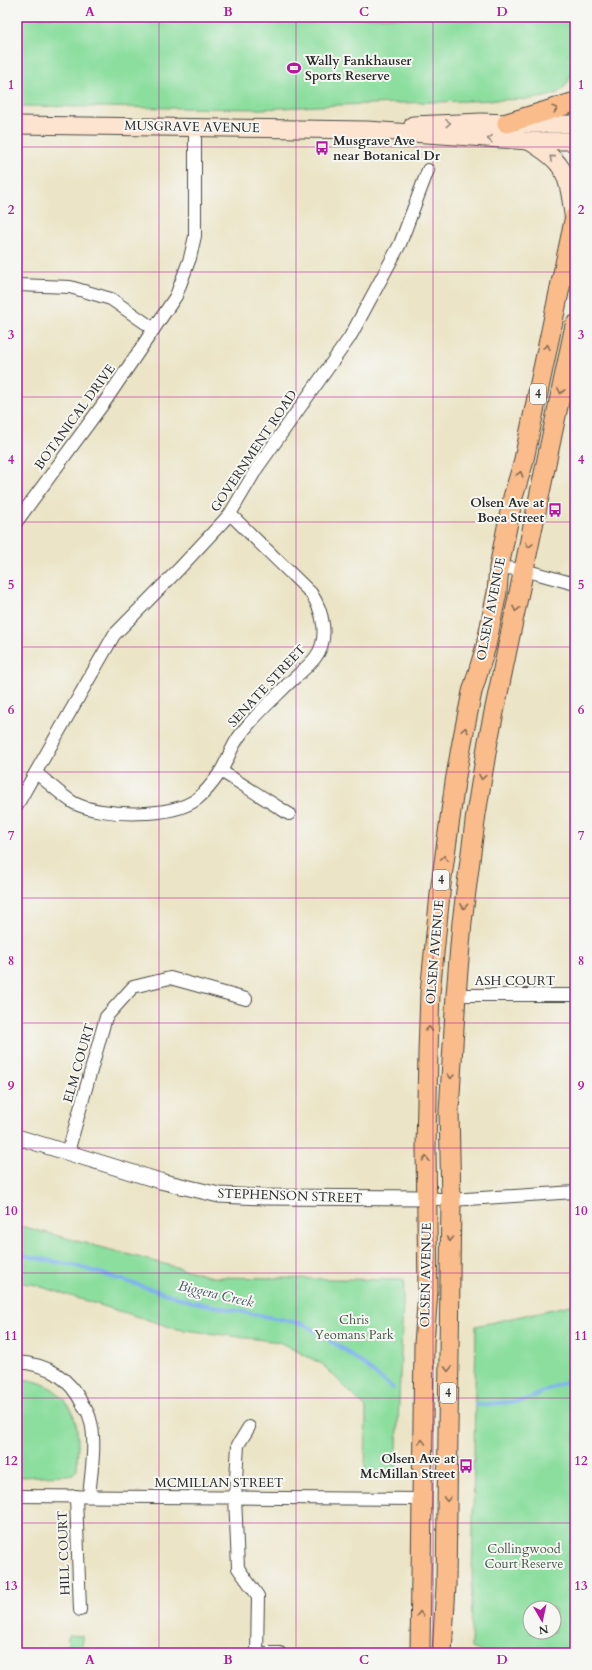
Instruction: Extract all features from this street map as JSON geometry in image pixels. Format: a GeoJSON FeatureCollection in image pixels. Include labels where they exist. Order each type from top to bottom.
{"type":"FeatureCollection","features":[{"type":"Feature","properties":{"kind":"main road"},"geometry":{"type":"LineString","coordinates":[[508,123],[575,102]]}},
{"type":"Feature","properties":{"kind":"main road","name":"MUSGRAVE AVENUE"},"geometry":{"type":"LineString","coordinates":[[367,130],[440,123],[482,122],[575,124]]}},
{"type":"Feature","properties":{"kind":"main road","name":"MUSGRAVE AVENUE"},"geometry":{"type":"LineString","coordinates":[[17,125],[367,130],[529,141],[575,141]]}},
{"type":"Feature","properties":{"kind":"main road"},"geometry":{"type":"LineString","coordinates":[[529,141],[558,163],[562,169],[575,218]]}},
{"type":"Feature","properties":{"kind":"main road","name":"OLSEN AVENUE"},"geometry":{"type":"LineString","coordinates":[[420,1653],[424,1344],[428,1292],[428,1227],[426,1198],[428,1053],[430,993],[441,884],[458,766],[472,692],[486,646],[499,567],[513,498],[529,435],[575,218]]}},
{"type":"Feature","properties":{"kind":"main road","name":"OLSEN AVENUE"},"geometry":{"type":"LineString","coordinates":[[442,1653],[446,1586],[451,1200],[449,1111],[456,995],[465,898],[476,814],[488,741],[575,325]]}},
{"type":"Feature","properties":{"kind":"street","name":"BOTANICAL DRIVE"},"geometry":{"type":"LineString","coordinates":[[17,521],[106,400],[176,296],[190,258],[195,236],[195,127]]}},
{"type":"Feature","properties":{"kind":"street","name":"GOVERNMENT ROAD"},"geometry":{"type":"LineString","coordinates":[[17,805],[114,635],[178,570],[230,514],[257,468],[350,337],[400,244],[428,170]]}},
{"type":"Feature","properties":{"kind":"street"},"geometry":{"type":"LineString","coordinates":[[17,285],[70,287],[111,299],[154,329]]}},
{"type":"Feature","properties":{"kind":"street","name":"SENATE STREET"},"geometry":{"type":"LineString","coordinates":[[36,773],[74,803],[94,810],[154,813],[186,805],[198,798],[221,771],[229,752],[240,734],[316,656],[321,645],[324,632],[323,621],[316,601],[311,593],[230,514]]}},
{"type":"Feature","properties":{"kind":"street"},"geometry":{"type":"LineString","coordinates":[[499,567],[524,570],[575,584]]}},
{"type":"Feature","properties":{"kind":"street"},"geometry":{"type":"LineString","coordinates":[[221,771],[289,814]]}},
{"type":"Feature","properties":{"kind":"street","name":"ELM COURT"},"geometry":{"type":"LineString","coordinates":[[68,1152],[106,1017],[133,987],[170,978],[246,999]]}},
{"type":"Feature","properties":{"kind":"street","name":"ASH COURT"},"geometry":{"type":"LineString","coordinates":[[456,995],[575,995]]}},
{"type":"Feature","properties":{"kind":"street","name":"STEPHENSON STREET"},"geometry":{"type":"LineString","coordinates":[[17,1137],[160,1181],[219,1195],[264,1197],[426,1198]]}},
{"type":"Feature","properties":{"kind":"street"},"geometry":{"type":"LineString","coordinates":[[426,1198],[451,1200],[575,1192]]}},
{"type":"Feature","properties":{"kind":"street"},"geometry":{"type":"LineString","coordinates":[[17,1362],[41,1366],[56,1373],[71,1385],[80,1398],[90,1419],[93,1447],[89,1496]]}},
{"type":"Feature","properties":{"kind":"street"},"geometry":{"type":"LineString","coordinates":[[249,1426],[238,1445],[235,1496],[238,1568],[258,1596],[257,1653],[280,1653]]}},
{"type":"Feature","properties":{"kind":"street","name":"MCMILLAN STREET"},"geometry":{"type":"LineString","coordinates":[[17,1496],[235,1496],[421,1499]]}},
{"type":"Feature","properties":{"kind":"street","name":"HILL COURT"},"geometry":{"type":"LineString","coordinates":[[76,1496],[80,1610]]}},
{"type":"Feature","properties":{"kind":"green space","name":"Wally Fankhauser Sports Reserve"},"geometry":{"type":"Polygon","coordinates":[[[17,17],[575,17],[575,57],[570,76],[566,85],[560,91],[550,96],[531,99],[261,109],[17,106],[17,17]]]}},
{"type":"Feature","properties":{"kind":"green space","name":"Chris Yeomans Park"},"geometry":{"type":"Polygon","coordinates":[[[17,1225],[213,1277],[404,1280],[396,1472],[390,1477],[365,1478],[366,1408],[322,1364],[279,1342],[177,1329],[32,1284],[17,1283],[17,1225]]]}},
{"type":"Feature","properties":{"kind":"green space","name":"Collingwood Court Reserve"},"geometry":{"type":"Polygon","coordinates":[[[575,1304],[575,1653],[486,1653],[471,1648],[476,1326],[575,1304]]]}},
{"type":"Feature","properties":{"kind":"green space"},"geometry":{"type":"Polygon","coordinates":[[[17,1379],[39,1382],[49,1387],[57,1392],[70,1409],[75,1419],[78,1440],[77,1470],[73,1474],[17,1477],[17,1379]]]}},
{"type":"Feature","properties":{"kind":"green space"},"geometry":{"type":"Polygon","coordinates":[[[68,1635],[82,1636],[83,1653],[67,1653],[68,1635]]]}},
{"type":"Feature","properties":{"kind":"waterway","name":"Biggera Creek"},"geometry":{"type":"LineString","coordinates":[[17,1254],[77,1266],[193,1302],[304,1324],[346,1351],[393,1388]]}},
{"type":"Feature","properties":{"kind":"waterway","name":"Biggera Creek"},"geometry":{"type":"LineString","coordinates":[[476,1405],[523,1401],[575,1377]]}},
{"type":"Feature","properties":{"kind":"place","name":"Wally Fankhauser Sports Reserve"},"geometry":{"type":"Point","coordinates":[294,68]}},
{"type":"Feature","properties":{"kind":"place","name":"Musgrave Ave near Botanical Dr"},"geometry":{"type":"Point","coordinates":[322,148]}},
{"type":"Feature","properties":{"kind":"place","name":"Olsen Ave at Boea Street"},"geometry":{"type":"Point","coordinates":[555,510]}},
{"type":"Feature","properties":{"kind":"place","name":"Olsen Ave at McMillan Street"},"geometry":{"type":"Point","coordinates":[466,1466]}}]}
